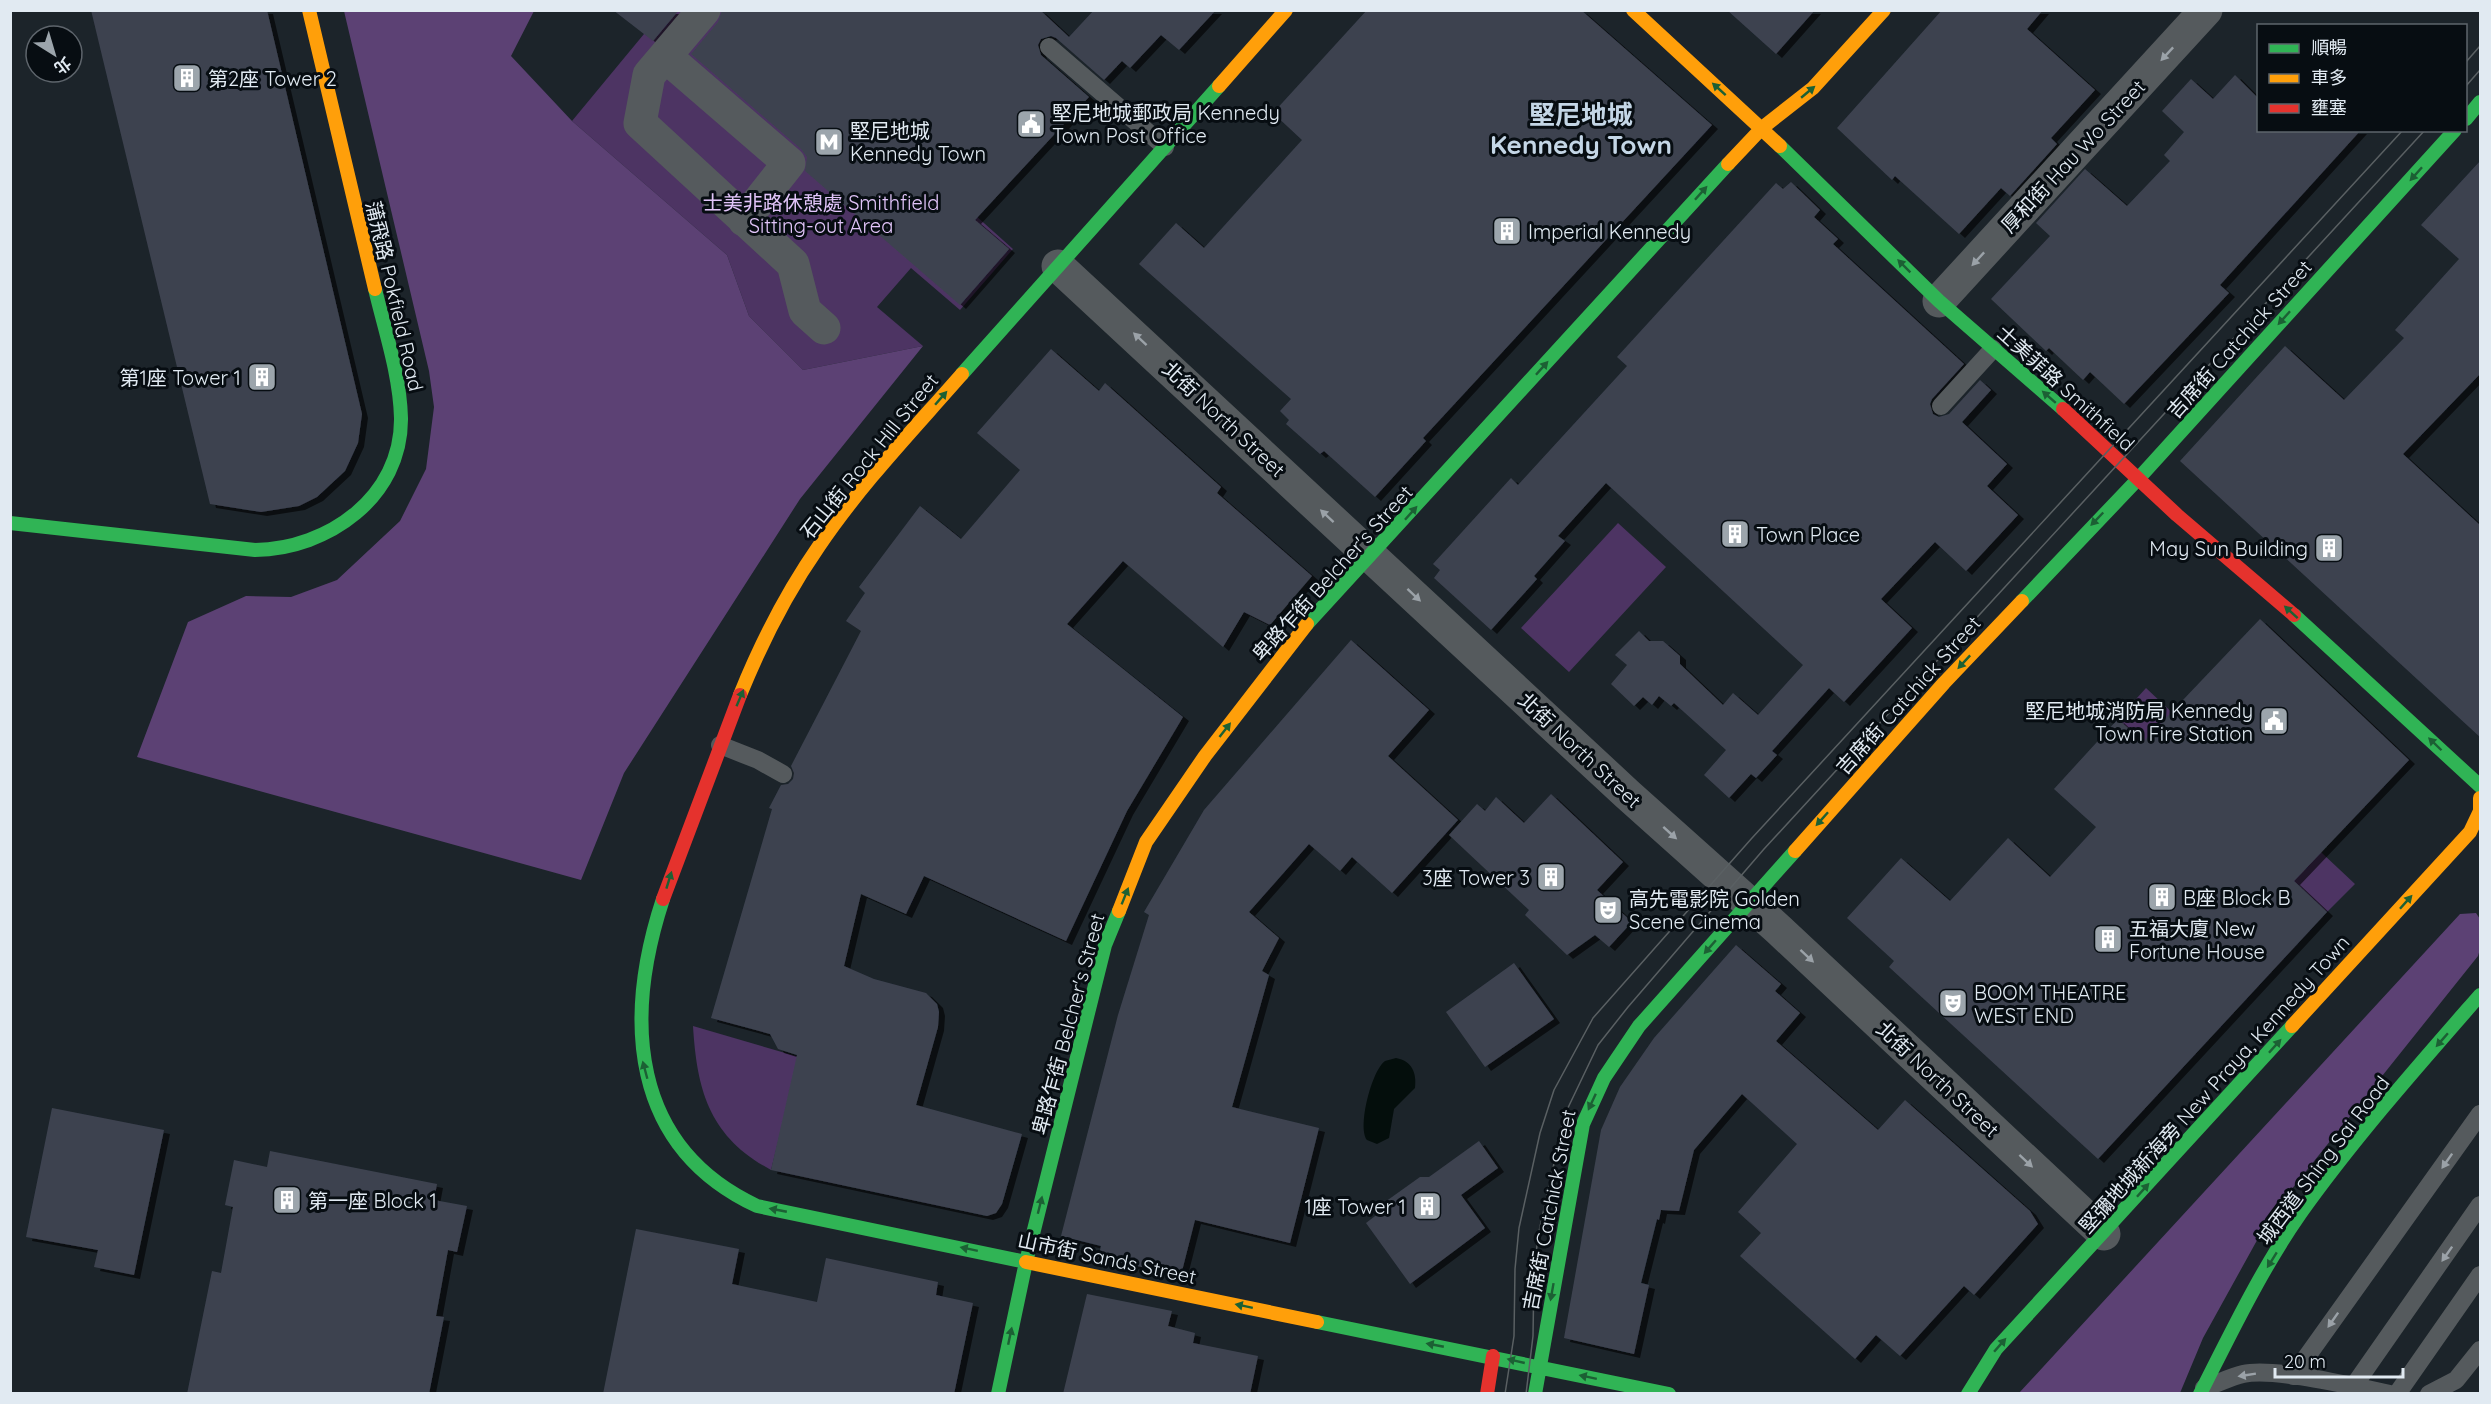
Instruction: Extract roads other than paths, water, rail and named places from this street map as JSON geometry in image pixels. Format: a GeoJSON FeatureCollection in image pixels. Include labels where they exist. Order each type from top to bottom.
{"type":"FeatureCollection","features":[{"type":"Feature","properties":{"kind":"main road","name":"蒲飛路 Pokfield Road"},"geometry":{"type":"LineString","coordinates":[[10,523],[226,548],[281,549],[304,544],[341,526],[376,493],[386,476],[400,433],[400,406],[396,378],[309,10]]}},
{"type":"Feature","properties":{"kind":"main road","name":"石山街 Rock Hill Street"},"geometry":{"type":"LineString","coordinates":[[684,1151],[665,1125],[652,1096],[642,1062],[639,1031],[644,978],[653,930],[672,869],[720,744],[766,638],[817,547],[853,500],[1287,10]]}},
{"type":"Feature","properties":{"kind":"main road","name":"卑路乍街 Belcher's Street"},"geometry":{"type":"LineString","coordinates":[[998,1394],[1026,1262],[1105,945],[1146,842],[1205,756],[1301,631],[1762,128],[1813,88],[1884,10]]}},
{"type":"Feature","properties":{"kind":"main road","name":"士美菲路 Smithfield"},"geometry":{"type":"LineString","coordinates":[[1635,11],[1762,128],[1939,301],[2139,478],[2177,515],[2274,596],[2414,723],[2480,791]]}},
{"type":"Feature","properties":{"kind":"main road"},"geometry":{"type":"LineString","coordinates":[[2467,118],[2481,102]]}},
{"type":"Feature","properties":{"kind":"main road","name":"吉席街 Catchick Street"},"geometry":{"type":"LineString","coordinates":[[1535,1394],[1581,1135],[1590,1105],[1604,1078],[1639,1026],[1958,669],[2139,478],[2453,132]]}},
{"type":"Feature","properties":{"kind":"main road","name":"堅彌地城新海旁 New Praya, Kennedy Town"},"geometry":{"type":"LineString","coordinates":[[1968,1394],[1996,1349],[2104,1234],[2470,832],[2480,811],[2480,791]]}},
{"type":"Feature","properties":{"kind":"main road","name":"城西道 Shing Sai Road"},"geometry":{"type":"LineString","coordinates":[[2201,1391],[2260,1278],[2300,1215],[2385,1106],[2481,995]]}},
{"type":"Feature","properties":{"kind":"main road","name":"山市街 Sands Street"},"geometry":{"type":"LineString","coordinates":[[684,1151],[705,1174],[723,1188],[757,1206],[1539,1367]]}},
{"type":"Feature","properties":{"kind":"main road"},"geometry":{"type":"LineString","coordinates":[[1487,1394],[1493,1356]]}},
{"type":"Feature","properties":{"kind":"main road"},"geometry":{"type":"LineString","coordinates":[[1539,1367],[1669,1394]]}},
{"type":"Feature","properties":{"kind":"street"},"geometry":{"type":"LineString","coordinates":[[704,10],[649,75],[640,123],[793,264],[805,311],[824,328]]}},
{"type":"Feature","properties":{"kind":"street","name":"厚和街 Hau Wo Street"},"geometry":{"type":"LineString","coordinates":[[1939,301],[2206,10]]}},
{"type":"Feature","properties":{"kind":"street"},"geometry":{"type":"LineString","coordinates":[[665,56],[789,163],[744,220]]}},
{"type":"Feature","properties":{"kind":"street","name":"北街 North Street"},"geometry":{"type":"LineString","coordinates":[[1058,266],[2104,1234]]}},
{"type":"Feature","properties":{"kind":"lane"},"geometry":{"type":"LineString","coordinates":[[1048,47],[1165,147]]}},
{"type":"Feature","properties":{"kind":"lane"},"geometry":{"type":"LineString","coordinates":[[1941,406],[1993,349]]}},
{"type":"Feature","properties":{"kind":"lane"},"geometry":{"type":"LineString","coordinates":[[720,744],[758,760],[783,774]]}},
{"type":"Feature","properties":{"kind":"lane"},"geometry":{"type":"LineString","coordinates":[[2293,1376],[2481,1113]]}},
{"type":"Feature","properties":{"kind":"lane"},"geometry":{"type":"LineString","coordinates":[[2353,1387],[2481,1205]]}},
{"type":"Feature","properties":{"kind":"lane"},"geometry":{"type":"LineString","coordinates":[[2397,1394],[2481,1275]]}},
{"type":"Feature","properties":{"kind":"lane"},"geometry":{"type":"LineString","coordinates":[[2429,1394],[2456,1380],[2481,1350]]}},
{"type":"Feature","properties":{"kind":"lane"},"geometry":{"type":"LineString","coordinates":[[2201,1391],[2244,1374],[2293,1376],[2390,1394]]}},
{"type":"Feature","properties":{"kind":"tram line"},"geometry":{"type":"LineString","coordinates":[[2467,61],[2480,46]]}},
{"type":"Feature","properties":{"kind":"tram line"},"geometry":{"type":"LineString","coordinates":[[2467,85],[2480,70]]}},
{"type":"Feature","properties":{"kind":"tram line"},"geometry":{"type":"LineString","coordinates":[[1505,1394],[1514,1336],[1515,1269],[1519,1228],[1540,1133],[1554,1090],[1593,1018],[1752,838],[2401,132]]}},
{"type":"Feature","properties":{"kind":"tram line"},"geometry":{"type":"LineString","coordinates":[[1526,1394],[1533,1336],[1534,1272],[1538,1236],[1565,1114],[1598,1045],[1764,849],[2423,132]]}},
{"type":"Feature","properties":{"kind":"place","name":"第2座 Tower 2"},"geometry":{"type":"Point","coordinates":[187,78]}},
{"type":"Feature","properties":{"kind":"place","name":"堅尼地城郵政局 Kennedy Town Post Office"},"geometry":{"type":"Point","coordinates":[1031,124]}},
{"type":"Feature","properties":{"kind":"place","name":"堅尼地城 Kennedy Town"},"geometry":{"type":"Point","coordinates":[829,142]}},
{"type":"Feature","properties":{"kind":"place","name":"Imperial Kennedy"},"geometry":{"type":"Point","coordinates":[1507,231]}},
{"type":"Feature","properties":{"kind":"place","name":"第1座 Tower 1"},"geometry":{"type":"Point","coordinates":[262,377]}},
{"type":"Feature","properties":{"kind":"place","name":"Town Place"},"geometry":{"type":"Point","coordinates":[1735,534]}},
{"type":"Feature","properties":{"kind":"place","name":"May Sun Building"},"geometry":{"type":"Point","coordinates":[2329,548]}},
{"type":"Feature","properties":{"kind":"place","name":"堅尼地城消防局 Kennedy Town Fire Station"},"geometry":{"type":"Point","coordinates":[2274,721]}},
{"type":"Feature","properties":{"kind":"place","name":"3座 Tower 3"},"geometry":{"type":"Point","coordinates":[1551,877]}},
{"type":"Feature","properties":{"kind":"place","name":"B座 Block B"},"geometry":{"type":"Point","coordinates":[2162,897]}},
{"type":"Feature","properties":{"kind":"place","name":"高先電影院 Golden Scene Cinema"},"geometry":{"type":"Point","coordinates":[1608,910]}},
{"type":"Feature","properties":{"kind":"place","name":"五福大廈 New Fortune House"},"geometry":{"type":"Point","coordinates":[2108,939]}},
{"type":"Feature","properties":{"kind":"place","name":"BOOM THEATRE WEST END"},"geometry":{"type":"Point","coordinates":[1953,1003]}},
{"type":"Feature","properties":{"kind":"place","name":"第一座 Block 1"},"geometry":{"type":"Point","coordinates":[287,1200]}},
{"type":"Feature","properties":{"kind":"place","name":"1座 Tower 1"},"geometry":{"type":"Point","coordinates":[1427,1206]}},
{"type":"Feature","properties":{"kind":"district","name":"堅尼地城 Kennedy Town"},"geometry":{"type":"Point","coordinates":[1581,129]}},
{"type":"Feature","properties":{"kind":"park label","name":"士美非路休憩處 Smithfield Sitting-out Area"},"geometry":{"type":"Point","coordinates":[821,214]}}]}
